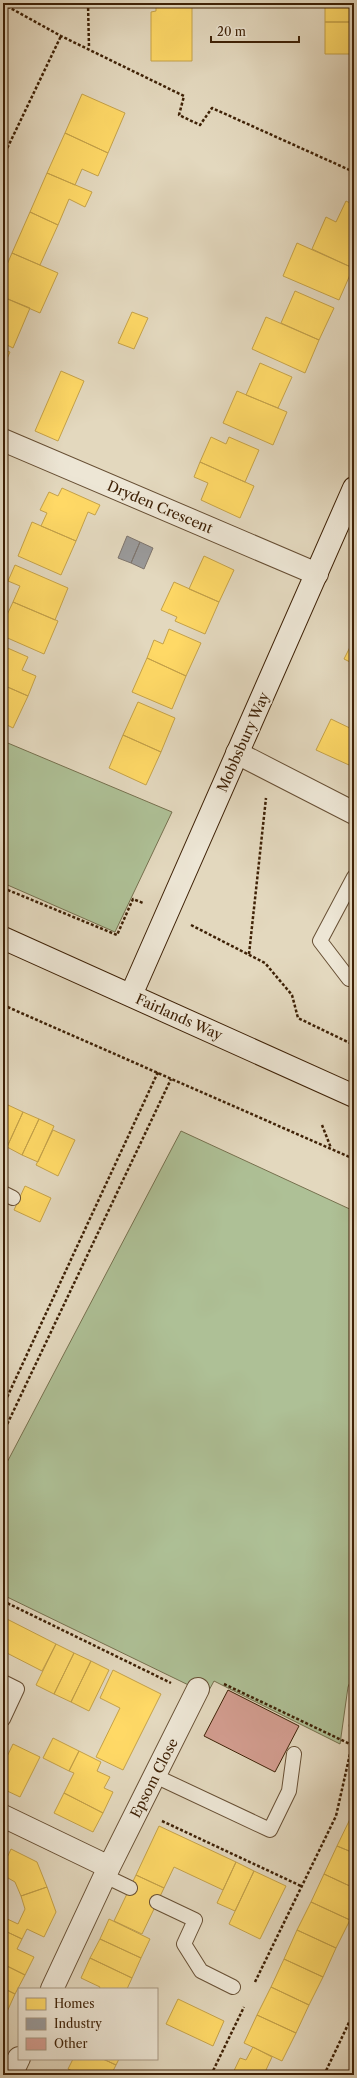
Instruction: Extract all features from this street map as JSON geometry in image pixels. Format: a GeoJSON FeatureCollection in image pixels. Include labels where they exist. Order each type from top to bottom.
{"type":"FeatureCollection","features":[{"type":"Feature","properties":{"kind":"street","name":"Dryden Crescent"},"geometry":{"type":"LineString","coordinates":[[5,447],[316,574]]}},
{"type":"Feature","properties":{"kind":"street","name":"Mobbsbury Way"},"geometry":{"type":"LineString","coordinates":[[131,995],[354,488]]}},
{"type":"Feature","properties":{"kind":"street"},"geometry":{"type":"LineString","coordinates":[[237,753],[354,813]]}},
{"type":"Feature","properties":{"kind":"street","name":"Fairlands Way"},"geometry":{"type":"LineString","coordinates":[[3,938],[354,1096]]}},
{"type":"Feature","properties":{"kind":"street","name":"Epsom Close"},"geometry":{"type":"LineString","coordinates":[[52,1988],[107,1871],[197,1692]]}},
{"type":"Feature","properties":{"kind":"street"},"geometry":{"type":"LineString","coordinates":[[3,1816],[107,1871]]}},
{"type":"Feature","properties":{"kind":"street"},"geometry":{"type":"LineString","coordinates":[[11,2075],[18,2060]]}},
{"type":"Feature","properties":{"kind":"lane"},"geometry":{"type":"LineString","coordinates":[[349,979],[320,942],[354,877]]}},
{"type":"Feature","properties":{"kind":"lane"},"geometry":{"type":"LineString","coordinates":[[3,1682],[17,1688],[3,1719]]}},
{"type":"Feature","properties":{"kind":"lane"},"geometry":{"type":"LineString","coordinates":[[155,1776],[270,1830],[289,1791],[294,1754]]}},
{"type":"Feature","properties":{"kind":"lane"},"geometry":{"type":"LineString","coordinates":[[107,1871],[130,1888]]}},
{"type":"Feature","properties":{"kind":"lane"},"geometry":{"type":"LineString","coordinates":[[157,1902],[195,1920],[184,1944],[200,1971],[233,1986]]}},
{"type":"Feature","properties":{"kind":"path"},"geometry":{"type":"LineString","coordinates":[[88,3],[89,48]]}},
{"type":"Feature","properties":{"kind":"path"},"geometry":{"type":"LineString","coordinates":[[3,4],[61,36],[89,48],[184,96],[179,115],[200,125],[212,108],[354,172]]}},
{"type":"Feature","properties":{"kind":"path"},"geometry":{"type":"LineString","coordinates":[[3,157],[61,36]]}},
{"type":"Feature","properties":{"kind":"path"},"geometry":{"type":"LineString","coordinates":[[249,954],[269,770]]}},
{"type":"Feature","properties":{"kind":"path"},"geometry":{"type":"LineString","coordinates":[[3,888],[117,935],[133,899],[167,914],[265,963],[292,995],[298,1018],[354,1045]]}},
{"type":"Feature","properties":{"kind":"path"},"geometry":{"type":"LineString","coordinates":[[3,1005],[354,1159]]}},
{"type":"Feature","properties":{"kind":"path"},"geometry":{"type":"LineString","coordinates":[[3,1406],[158,1072]]}},
{"type":"Feature","properties":{"kind":"path"},"geometry":{"type":"LineString","coordinates":[[3,1433],[171,1079]]}},
{"type":"Feature","properties":{"kind":"path"},"geometry":{"type":"LineString","coordinates":[[322,1125],[331,1149]]}},
{"type":"Feature","properties":{"kind":"path"},"geometry":{"type":"LineString","coordinates":[[3,1601],[197,1692]]}},
{"type":"Feature","properties":{"kind":"path"},"geometry":{"type":"LineString","coordinates":[[219,1682],[352,1745]]}},
{"type":"Feature","properties":{"kind":"path"},"geometry":{"type":"LineString","coordinates":[[255,1984],[336,1816],[352,1745],[350,1725],[354,1702]]}},
{"type":"Feature","properties":{"kind":"path"},"geometry":{"type":"LineString","coordinates":[[350,1725],[354,1727]]}},
{"type":"Feature","properties":{"kind":"path"},"geometry":{"type":"LineString","coordinates":[[138,1809],[301,1886]]}},
{"type":"Feature","properties":{"kind":"path"},"geometry":{"type":"LineString","coordinates":[[212,2075],[245,2005]]}},
{"type":"Feature","properties":{"kind":"path"},"geometry":{"type":"LineString","coordinates":[[324,2075],[354,2012]]}},
{"type":"Feature","properties":{"kind":"path"},"geometry":{"type":"LineString","coordinates":[[349,2075],[350,2072],[354,2074]]}},
{"type":"Feature","properties":{"kind":"green space"},"geometry":{"type":"Polygon","coordinates":[[[3,741],[172,812],[115,932],[3,883],[3,741]]]}},
{"type":"Feature","properties":{"kind":"green space"},"geometry":{"type":"Polygon","coordinates":[[[181,1131],[354,1211],[354,1673],[348,1687],[340,1744],[214,1681],[207,1694],[3,1595],[3,1470],[181,1131]]]}},
{"type":"Feature","properties":{"kind":"building: Homes"},"geometry":{"type":"Polygon","coordinates":[[[156,3],[192,3],[192,61],[151,61],[151,12],[156,11],[156,3]]]}},
{"type":"Feature","properties":{"kind":"building: Homes"},"geometry":{"type":"Polygon","coordinates":[[[325,3],[354,3],[354,22],[325,22],[325,3]]]}},
{"type":"Feature","properties":{"kind":"building: Homes"},"geometry":{"type":"Polygon","coordinates":[[[325,22],[354,22],[354,54],[325,54],[325,22]]]}},
{"type":"Feature","properties":{"kind":"building: Homes"},"geometry":{"type":"Polygon","coordinates":[[[82,94],[125,113],[108,153],[65,133],[82,94]]]}},
{"type":"Feature","properties":{"kind":"building: Homes"},"geometry":{"type":"Polygon","coordinates":[[[65,133],[108,153],[98,176],[82,169],[75,185],[47,173],[65,133]]]}},
{"type":"Feature","properties":{"kind":"building: Homes"},"geometry":{"type":"Polygon","coordinates":[[[47,173],[92,192],[85,207],[69,199],[58,225],[30,212],[47,173]]]}},
{"type":"Feature","properties":{"kind":"building: Homes"},"geometry":{"type":"Polygon","coordinates":[[[346,201],[354,205],[353,268],[312,249],[326,217],[336,222],[346,201]]]}},
{"type":"Feature","properties":{"kind":"building: Homes"},"geometry":{"type":"Polygon","coordinates":[[[30,212],[58,225],[40,265],[12,253],[30,212]]]}},
{"type":"Feature","properties":{"kind":"building: Homes"},"geometry":{"type":"Polygon","coordinates":[[[297,243],[353,268],[339,300],[283,276],[297,243]]]}},
{"type":"Feature","properties":{"kind":"building: Homes"},"geometry":{"type":"Polygon","coordinates":[[[12,253],[58,273],[40,313],[3,297],[3,274],[12,253]]]}},
{"type":"Feature","properties":{"kind":"building: Homes"},"geometry":{"type":"Polygon","coordinates":[[[295,291],[334,308],[319,340],[281,323],[295,291]]]}},
{"type":"Feature","properties":{"kind":"building: Homes"},"geometry":{"type":"Polygon","coordinates":[[[3,297],[30,308],[13,348],[3,343],[3,297]]]}},
{"type":"Feature","properties":{"kind":"building: Homes"},"geometry":{"type":"Polygon","coordinates":[[[132,312],[148,318],[134,349],[118,343],[132,312]]]}},
{"type":"Feature","properties":{"kind":"building: Homes"},"geometry":{"type":"Polygon","coordinates":[[[266,317],[319,340],[305,373],[252,349],[266,317]]]}},
{"type":"Feature","properties":{"kind":"building: Homes"},"geometry":{"type":"Polygon","coordinates":[[[3,349],[10,352],[3,368],[3,349]]]}},
{"type":"Feature","properties":{"kind":"building: Homes"},"geometry":{"type":"Polygon","coordinates":[[[260,363],[292,377],[278,408],[246,395],[260,363]]]}},
{"type":"Feature","properties":{"kind":"building: Homes"},"geometry":{"type":"Polygon","coordinates":[[[61,371],[84,381],[58,441],[35,431],[61,371]]]}},
{"type":"Feature","properties":{"kind":"building: Homes"},"geometry":{"type":"Polygon","coordinates":[[[237,391],[287,412],[273,445],[223,423],[237,391]]]}},
{"type":"Feature","properties":{"kind":"building: Homes"},"geometry":{"type":"Polygon","coordinates":[[[211,437],[226,444],[229,437],[259,450],[245,482],[200,462],[211,437]]]}},
{"type":"Feature","properties":{"kind":"building: Homes"},"geometry":{"type":"Polygon","coordinates":[[[200,462],[254,486],[240,518],[201,500],[208,483],[194,477],[200,462]]]}},
{"type":"Feature","properties":{"kind":"building: Homes"},"geometry":{"type":"Polygon","coordinates":[[[62,488],[100,505],[95,515],[88,512],[76,541],[41,526],[47,513],[40,510],[49,492],[58,496],[62,488]]]}},
{"type":"Feature","properties":{"kind":"building: Homes"},"geometry":{"type":"Polygon","coordinates":[[[32,522],[76,541],[61,575],[18,556],[32,522]]]}},
{"type":"Feature","properties":{"kind":"building: Homes"},"geometry":{"type":"Polygon","coordinates":[[[204,556],[234,570],[219,602],[189,589],[204,556]]]}},
{"type":"Feature","properties":{"kind":"building: Homes"},"geometry":{"type":"Polygon","coordinates":[[[15,565],[68,588],[55,620],[13,602],[20,586],[8,581],[15,565]]]}},
{"type":"Feature","properties":{"kind":"building: Homes"},"geometry":{"type":"Polygon","coordinates":[[[174,582],[219,602],[205,634],[175,621],[177,617],[161,610],[174,582]]]}},
{"type":"Feature","properties":{"kind":"building: Homes"},"geometry":{"type":"Polygon","coordinates":[[[13,602],[58,621],[44,654],[3,636],[3,616],[6,617],[13,602]]]}},
{"type":"Feature","properties":{"kind":"building: Homes"},"geometry":{"type":"Polygon","coordinates":[[[169,629],[201,643],[186,676],[147,658],[154,640],[163,644],[169,629]]]}},
{"type":"Feature","properties":{"kind":"building: Homes"},"geometry":{"type":"Polygon","coordinates":[[[354,639],[354,664],[344,659],[354,639]]]}},
{"type":"Feature","properties":{"kind":"building: Homes"},"geometry":{"type":"Polygon","coordinates":[[[3,646],[28,657],[22,670],[36,676],[28,696],[3,685],[3,646]]]}},
{"type":"Feature","properties":{"kind":"building: Homes"},"geometry":{"type":"Polygon","coordinates":[[[147,658],[186,676],[172,709],[132,692],[147,658]]]}},
{"type":"Feature","properties":{"kind":"building: Homes"},"geometry":{"type":"Polygon","coordinates":[[[3,685],[28,696],[13,728],[3,723],[3,685]]]}},
{"type":"Feature","properties":{"kind":"building: Homes"},"geometry":{"type":"Polygon","coordinates":[[[138,702],[175,718],[161,752],[123,735],[138,702]]]}},
{"type":"Feature","properties":{"kind":"building: Homes"},"geometry":{"type":"Polygon","coordinates":[[[331,719],[354,730],[354,753],[349,765],[316,750],[331,719]]]}},
{"type":"Feature","properties":{"kind":"building: Homes"},"geometry":{"type":"Polygon","coordinates":[[[123,735],[161,752],[146,785],[109,768],[123,735]]]}},
{"type":"Feature","properties":{"kind":"building: Homes"},"geometry":{"type":"Polygon","coordinates":[[[8,1105],[23,1112],[7,1147],[3,1145],[3,1116],[8,1105]]]}},
{"type":"Feature","properties":{"kind":"building: Homes"},"geometry":{"type":"Polygon","coordinates":[[[23,1112],[39,1119],[22,1155],[7,1147],[23,1112]]]}},
{"type":"Feature","properties":{"kind":"building: Homes"},"geometry":{"type":"Polygon","coordinates":[[[39,1119],[54,1126],[38,1162],[22,1155],[39,1119]]]}},
{"type":"Feature","properties":{"kind":"building: Homes"},"geometry":{"type":"Polygon","coordinates":[[[53,1130],[75,1140],[58,1176],[36,1165],[53,1130]]]}},
{"type":"Feature","properties":{"kind":"building: Homes"},"geometry":{"type":"Polygon","coordinates":[[[25,1186],[51,1198],[40,1222],[14,1210],[25,1186]]]}},
{"type":"Feature","properties":{"kind":"building: Homes"},"geometry":{"type":"Polygon","coordinates":[[[3,1617],[56,1644],[42,1671],[3,1651],[3,1617]]]}},
{"type":"Feature","properties":{"kind":"building: Homes"},"geometry":{"type":"Polygon","coordinates":[[[56,1644],[74,1653],[54,1694],[36,1685],[56,1644]]]}},
{"type":"Feature","properties":{"kind":"building: Homes"},"geometry":{"type":"Polygon","coordinates":[[[74,1653],[91,1661],[71,1702],[54,1694],[74,1653]]]}},
{"type":"Feature","properties":{"kind":"building: Homes"},"geometry":{"type":"Polygon","coordinates":[[[91,1661],[109,1670],[89,1711],[71,1702],[91,1661]]]}},
{"type":"Feature","properties":{"kind":"building: Homes"},"geometry":{"type":"Polygon","coordinates":[[[113,1670],[161,1694],[123,1770],[96,1757],[120,1708],[100,1698],[113,1670]]]}},
{"type":"Feature","properties":{"kind":"building: Homes"},"geometry":{"type":"Polygon","coordinates":[[[53,1738],[79,1751],[69,1771],[43,1758],[53,1738]]]}},
{"type":"Feature","properties":{"kind":"building: Homes"},"geometry":{"type":"Polygon","coordinates":[[[13,1744],[40,1757],[20,1797],[3,1789],[3,1765],[13,1744]]]}},
{"type":"Feature","properties":{"kind":"building: Homes"},"geometry":{"type":"Polygon","coordinates":[[[79,1751],[101,1762],[97,1771],[110,1777],[104,1788],[113,1792],[103,1813],[64,1793],[74,1773],[69,1771],[79,1751]]]}},
{"type":"Feature","properties":{"kind":"building: Homes"},"geometry":{"type":"Polygon","coordinates":[[[64,1793],[103,1813],[93,1832],[54,1813],[64,1793]]]}},
{"type":"Feature","properties":{"kind":"building: Homes"},"geometry":{"type":"Polygon","coordinates":[[[351,1817],[354,1819],[354,1853],[337,1846],[351,1817]]]}},
{"type":"Feature","properties":{"kind":"building: Homes"},"geometry":{"type":"Polygon","coordinates":[[[159,1826],[236,1862],[223,1890],[174,1867],[164,1888],[136,1875],[159,1826]]]}},
{"type":"Feature","properties":{"kind":"building: Homes"},"geometry":{"type":"Polygon","coordinates":[[[337,1846],[354,1853],[354,1888],[324,1874],[337,1846]]]}},
{"type":"Feature","properties":{"kind":"building: Homes"},"geometry":{"type":"Polygon","coordinates":[[[11,1849],[37,1862],[47,1887],[21,1896],[15,1882],[3,1875],[3,1861],[5,1862],[11,1849]]]}},
{"type":"Feature","properties":{"kind":"building: Homes"},"geometry":{"type":"Polygon","coordinates":[[[236,1862],[254,1871],[235,1911],[217,1903],[236,1862]]]}},
{"type":"Feature","properties":{"kind":"building: Homes"},"geometry":{"type":"Polygon","coordinates":[[[254,1871],[286,1886],[260,1939],[229,1924],[254,1871]]]}},
{"type":"Feature","properties":{"kind":"building: Homes"},"geometry":{"type":"Polygon","coordinates":[[[324,1874],[354,1888],[354,1911],[350,1920],[311,1902],[324,1874]]]}},
{"type":"Feature","properties":{"kind":"building: Homes"},"geometry":{"type":"Polygon","coordinates":[[[136,1875],[164,1888],[142,1934],[114,1921],[136,1875]]]}},
{"type":"Feature","properties":{"kind":"building: Homes"},"geometry":{"type":"Polygon","coordinates":[[[47,1887],[56,1912],[44,1937],[27,1929],[22,1939],[3,1930],[3,1917],[18,1924],[25,1909],[21,1896],[47,1887]]]}},
{"type":"Feature","properties":{"kind":"building: Homes"},"geometry":{"type":"Polygon","coordinates":[[[311,1902],[350,1920],[336,1948],[297,1930],[311,1902]]]}},
{"type":"Feature","properties":{"kind":"building: Homes"},"geometry":{"type":"Polygon","coordinates":[[[109,1919],[150,1939],[141,1958],[100,1939],[109,1919]]]}},
{"type":"Feature","properties":{"kind":"building: Homes"},"geometry":{"type":"Polygon","coordinates":[[[3,1930],[22,1939],[17,1949],[34,1957],[25,1975],[3,1964],[3,1930]]]}},
{"type":"Feature","properties":{"kind":"building: Homes"},"geometry":{"type":"Polygon","coordinates":[[[297,1930],[336,1948],[323,1977],[284,1959],[297,1930]]]}},
{"type":"Feature","properties":{"kind":"building: Homes"},"geometry":{"type":"Polygon","coordinates":[[[100,1939],[141,1958],[132,1978],[90,1958],[100,1939]]]}},
{"type":"Feature","properties":{"kind":"building: Homes"},"geometry":{"type":"Polygon","coordinates":[[[90,1958],[132,1978],[127,1988],[100,1988],[81,1978],[90,1958]]]}},
{"type":"Feature","properties":{"kind":"building: Homes"},"geometry":{"type":"Polygon","coordinates":[[[284,1959],[323,1977],[309,2005],[271,1987],[284,1959]]]}},
{"type":"Feature","properties":{"kind":"building: Homes"},"geometry":{"type":"Polygon","coordinates":[[[3,1964],[25,1975],[15,1994],[3,1988],[3,1964]]]}},
{"type":"Feature","properties":{"kind":"building: Homes"},"geometry":{"type":"Polygon","coordinates":[[[271,1987],[309,2005],[296,2033],[257,2015],[271,1987]]]}},
{"type":"Feature","properties":{"kind":"building: Homes"},"geometry":{"type":"Polygon","coordinates":[[[3,1988],[15,1994],[6,2014],[3,2012],[3,1988]]]}},
{"type":"Feature","properties":{"kind":"building: Homes"},"geometry":{"type":"Polygon","coordinates":[[[178,1999],[224,2021],[213,2046],[166,2024],[178,1999]]]}},
{"type":"Feature","properties":{"kind":"building: Homes"},"geometry":{"type":"Polygon","coordinates":[[[257,2015],[296,2033],[282,2061],[244,2043],[257,2015]]]}},
{"type":"Feature","properties":{"kind":"building: Homes"},"geometry":{"type":"Polygon","coordinates":[[[253,2047],[272,2057],[266,2070],[275,2075],[232,2075],[240,2058],[246,2060],[253,2047]]]}},
{"type":"Feature","properties":{"kind":"building: Homes"},"geometry":{"type":"Polygon","coordinates":[[[72,2060],[105,2060],[116,2065],[111,2075],[81,2075],[68,2069],[72,2060]]]}},
{"type":"Feature","properties":{"kind":"building: Homes"},"geometry":{"type":"Polygon","coordinates":[[[105,2060],[118,2060],[116,2065],[105,2060]]]}},
{"type":"Feature","properties":{"kind":"building: Industry"},"geometry":{"type":"Polygon","coordinates":[[[127,536],[140,542],[131,563],[118,558],[127,536]]]}},
{"type":"Feature","properties":{"kind":"building: Industry"},"geometry":{"type":"Polygon","coordinates":[[[140,542],[153,548],[144,569],[131,563],[140,542]]]}},
{"type":"Feature","properties":{"kind":"building: Other"},"geometry":{"type":"Polygon","coordinates":[[[228,1690],[299,1726],[275,1772],[204,1736],[228,1690]]]}}]}
